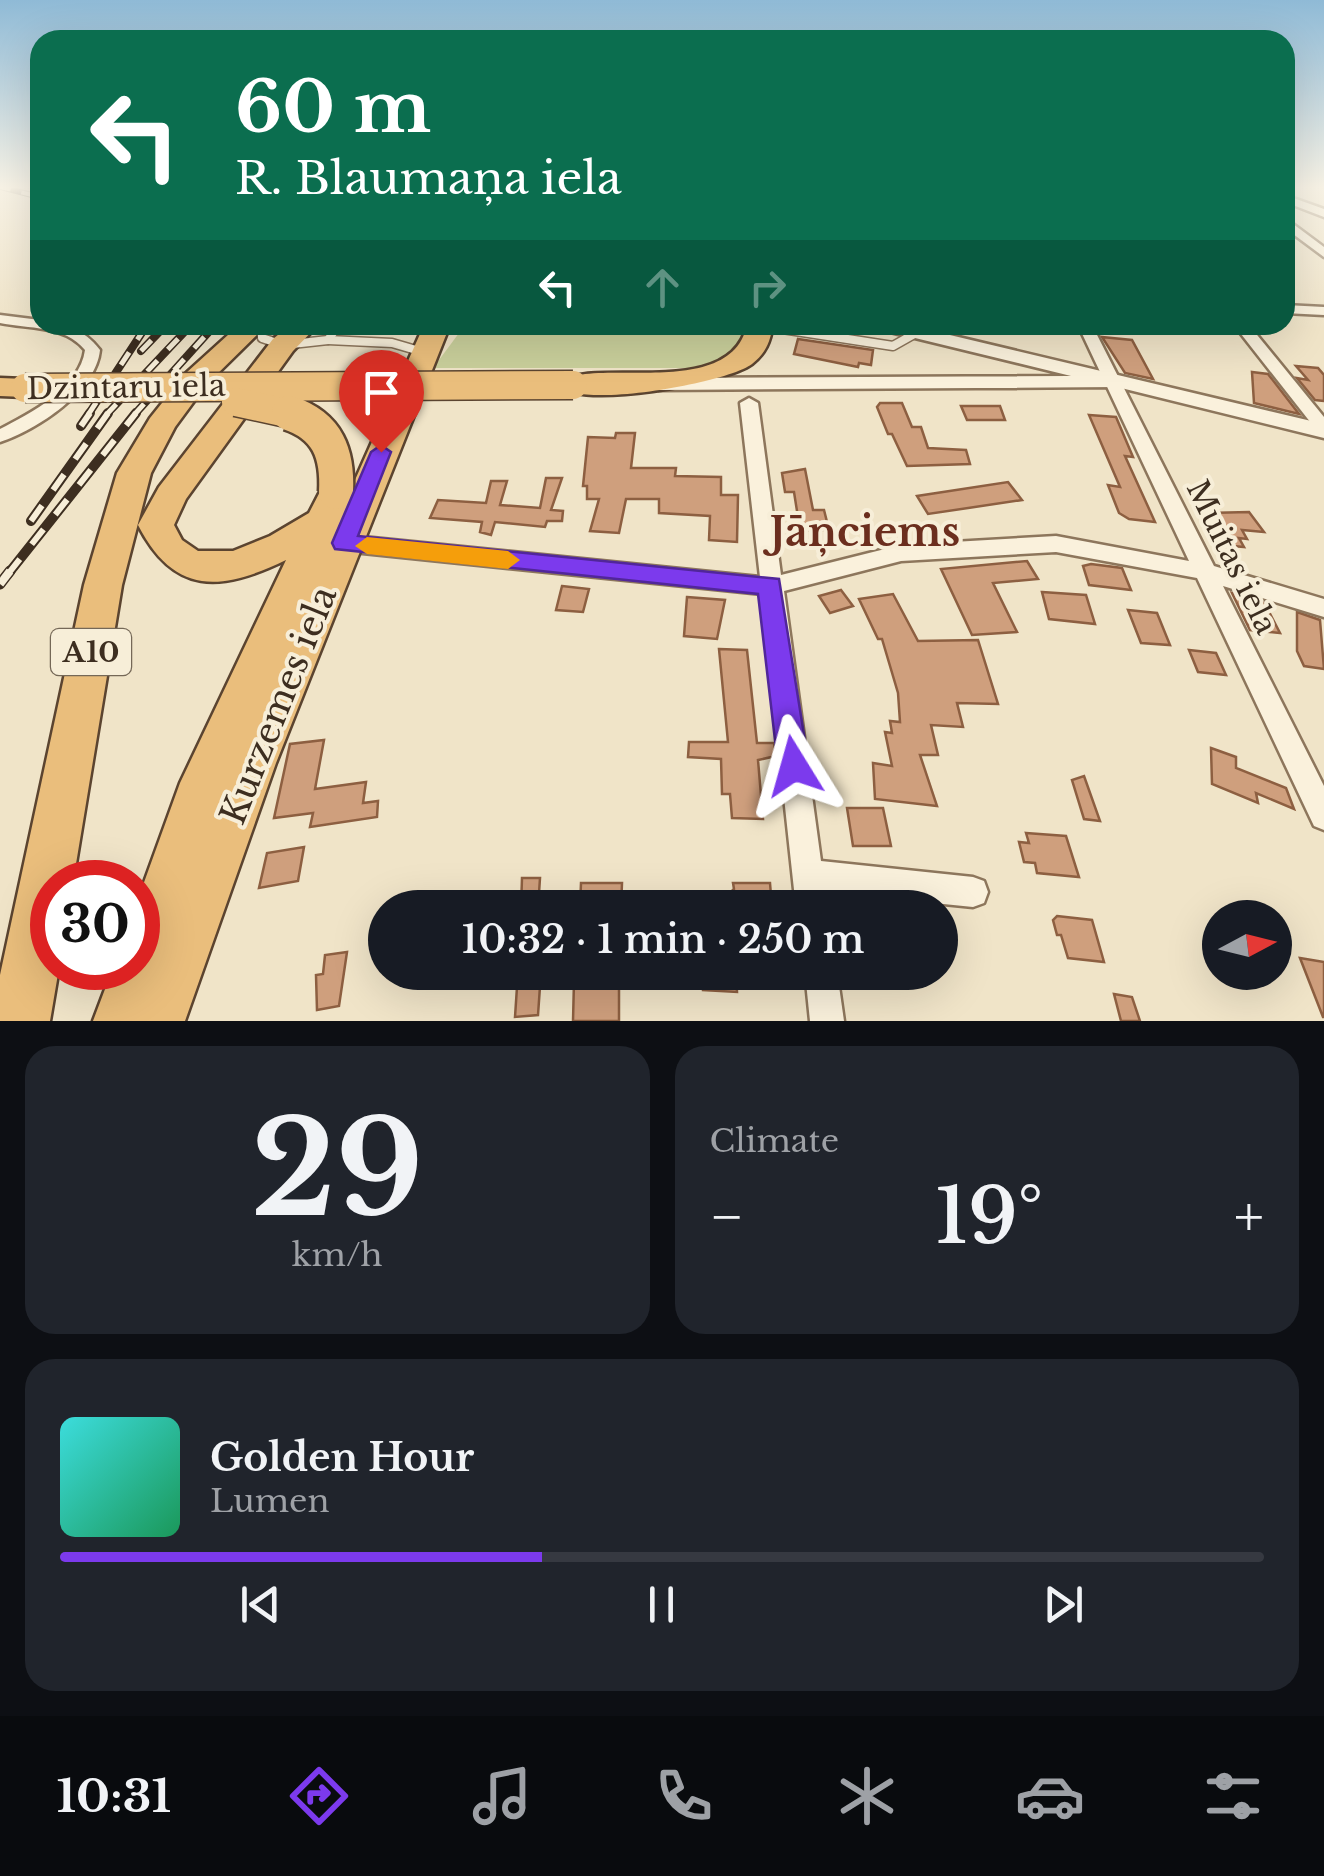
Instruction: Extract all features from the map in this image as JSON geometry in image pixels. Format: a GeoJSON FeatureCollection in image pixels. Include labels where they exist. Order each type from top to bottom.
{"type":"FeatureCollection","features":[{"type":"Feature","properties":{"kind":"highway","name":"A10"},"geometry":{"type":"LineString","coordinates":[[20,1021],[103,585],[134,473],[161,425],[196,379],[280,335]]}},
{"type":"Feature","properties":{"kind":"highway","name":"Dzintaru iela"},"geometry":{"type":"LineString","coordinates":[[284,335],[171,494],[156,526],[164,551],[184,563],[222,567],[278,550],[335,518]]}},
{"type":"Feature","properties":{"kind":"highway","name":"Dzintaru iela"},"geometry":{"type":"LineString","coordinates":[[13,388],[587,385],[715,372],[755,351],[764,335]]}},
{"type":"Feature","properties":{"kind":"highway","name":"Kurzemes iela"},"geometry":{"type":"LineString","coordinates":[[155,1021],[252,763],[335,518],[426,349]]}},
{"type":"Feature","properties":{"kind":"highway"},"geometry":{"type":"LineString","coordinates":[[106,388],[259,404],[310,421],[334,448],[340,466],[335,518],[204,783],[122,1021]]}},
{"type":"Feature","properties":{"kind":"street"},"geometry":{"type":"LineString","coordinates":[[1300,234],[1324,253]]}},
{"type":"Feature","properties":{"kind":"street"},"geometry":{"type":"LineString","coordinates":[[1295,310],[1324,311]]}},
{"type":"Feature","properties":{"kind":"street"},"geometry":{"type":"LineString","coordinates":[[0,318],[30,324]]}},
{"type":"Feature","properties":{"kind":"street"},"geometry":{"type":"LineString","coordinates":[[0,436],[52,406],[90,366],[94,353],[88,341],[77,335]]}},
{"type":"Feature","properties":{"kind":"street"},"geometry":{"type":"LineString","coordinates":[[928,335],[1324,430]]}},
{"type":"Feature","properties":{"kind":"street","name":"Muitas iela"},"geometry":{"type":"LineString","coordinates":[[1090,335],[1206,572],[1312,771],[1324,816]]}},
{"type":"Feature","properties":{"kind":"street"},"geometry":{"type":"LineString","coordinates":[[1250,335],[1324,430]]}},
{"type":"Feature","properties":{"kind":"street"},"geometry":{"type":"LineString","coordinates":[[1001,353],[1012,366],[1015,382]]}},
{"type":"Feature","properties":{"kind":"street"},"geometry":{"type":"LineString","coordinates":[[587,385],[1114,382]]}},
{"type":"Feature","properties":{"kind":"street"},"geometry":{"type":"LineString","coordinates":[[749,403],[810,890]]}},
{"type":"Feature","properties":{"kind":"street"},"geometry":{"type":"LineString","coordinates":[[335,518],[770,586],[900,553],[968,546],[1056,544],[1206,572],[1324,608]]}},
{"type":"Feature","properties":{"kind":"street"},"geometry":{"type":"LineString","coordinates":[[808,875],[974,892]]}},
{"type":"Feature","properties":{"kind":"street"},"geometry":{"type":"LineString","coordinates":[[824,990],[828,1021]]}},
{"type":"Feature","properties":{"kind":"lane"},"geometry":{"type":"LineString","coordinates":[[315,335],[426,349]]}},
{"type":"Feature","properties":{"kind":"lane"},"geometry":{"type":"LineString","coordinates":[[824,335],[892,346],[901,345],[913,335]]}},
{"type":"Feature","properties":{"kind":"green space"},"geometry":{"type":"Polygon","coordinates":[[[458,335],[752,335],[752,341],[715,363],[689,368],[433,368],[458,335]]]}},
{"type":"Feature","properties":{"kind":"building"},"geometry":{"type":"Polygon","coordinates":[[[1102,337],[1132,340],[1153,379],[1125,373],[1102,337]]]}},
{"type":"Feature","properties":{"kind":"building"},"geometry":{"type":"Polygon","coordinates":[[[798,339],[873,350],[871,365],[859,363],[858,367],[794,354],[798,339]]]}},
{"type":"Feature","properties":{"kind":"building"},"geometry":{"type":"Polygon","coordinates":[[[1296,366],[1318,368],[1324,375],[1324,401],[1315,400],[1297,378],[1308,380],[1296,366]]]}},
{"type":"Feature","properties":{"kind":"building"},"geometry":{"type":"Polygon","coordinates":[[[1252,372],[1268,374],[1299,414],[1254,403],[1252,372]]]}},
{"type":"Feature","properties":{"kind":"building"},"geometry":{"type":"Polygon","coordinates":[[[880,403],[902,403],[912,427],[921,427],[928,448],[966,450],[970,464],[907,466],[892,434],[888,434],[877,407],[880,403]]]}},
{"type":"Feature","properties":{"kind":"building"},"geometry":{"type":"Polygon","coordinates":[[[961,406],[1000,406],[1005,420],[967,420],[961,406]]]}},
{"type":"Feature","properties":{"kind":"building"},"geometry":{"type":"Polygon","coordinates":[[[1089,415],[1116,417],[1133,457],[1125,456],[1155,522],[1129,519],[1119,513],[1108,485],[1120,487],[1089,415]]]}},
{"type":"Feature","properties":{"kind":"building"},"geometry":{"type":"Polygon","coordinates":[[[616,433],[635,433],[631,468],[676,468],[675,476],[721,477],[721,495],[738,495],[737,542],[709,540],[710,516],[659,513],[659,499],[626,499],[619,533],[590,531],[599,499],[587,499],[587,486],[583,486],[588,437],[615,438],[616,433]]]}},
{"type":"Feature","properties":{"kind":"building"},"geometry":{"type":"Polygon","coordinates":[[[805,469],[813,510],[824,510],[829,530],[800,530],[794,492],[785,492],[782,473],[805,469]]]}},
{"type":"Feature","properties":{"kind":"building"},"geometry":{"type":"Polygon","coordinates":[[[546,478],[562,478],[551,510],[563,511],[562,521],[547,521],[545,527],[495,522],[491,535],[480,532],[482,522],[430,518],[438,500],[486,503],[491,481],[507,481],[500,505],[540,508],[546,478]]]}},
{"type":"Feature","properties":{"kind":"building"},"geometry":{"type":"Polygon","coordinates":[[[1008,482],[1022,500],[928,514],[917,496],[1008,482]]]}},
{"type":"Feature","properties":{"kind":"building"},"geometry":{"type":"Polygon","coordinates":[[[1249,512],[1264,532],[1242,530],[1247,539],[1239,538],[1244,547],[1222,545],[1208,513],[1249,512]]]}},
{"type":"Feature","properties":{"kind":"building"},"geometry":{"type":"Polygon","coordinates":[[[1027,561],[1038,579],[993,583],[1017,632],[972,635],[941,569],[1027,561]]]}},
{"type":"Feature","properties":{"kind":"building"},"geometry":{"type":"Polygon","coordinates":[[[1083,566],[1122,568],[1131,590],[1089,585],[1083,566]]]}},
{"type":"Feature","properties":{"kind":"building"},"geometry":{"type":"Polygon","coordinates":[[[562,586],[589,589],[583,612],[556,610],[562,586]]]}},
{"type":"Feature","properties":{"kind":"building"},"geometry":{"type":"Polygon","coordinates":[[[841,590],[853,606],[830,613],[819,596],[841,590]]]}},
{"type":"Feature","properties":{"kind":"building"},"geometry":{"type":"Polygon","coordinates":[[[1042,592],[1086,595],[1095,624],[1049,619],[1042,592]]]}},
{"type":"Feature","properties":{"kind":"building"},"geometry":{"type":"Polygon","coordinates":[[[1232,593],[1264,602],[1280,633],[1250,630],[1232,593]]]}},
{"type":"Feature","properties":{"kind":"building"},"geometry":{"type":"Polygon","coordinates":[[[893,594],[918,641],[978,640],[998,704],[957,703],[963,727],[931,725],[938,755],[920,755],[937,806],[875,799],[873,763],[892,766],[885,732],[892,733],[890,721],[900,722],[898,693],[882,639],[878,639],[859,599],[893,594]]]}},
{"type":"Feature","properties":{"kind":"building"},"geometry":{"type":"Polygon","coordinates":[[[687,597],[725,600],[717,639],[684,636],[687,597]]]}},
{"type":"Feature","properties":{"kind":"building"},"geometry":{"type":"Polygon","coordinates":[[[1128,610],[1157,613],[1170,645],[1141,643],[1128,610]]]}},
{"type":"Feature","properties":{"kind":"building"},"geometry":{"type":"Polygon","coordinates":[[[1297,612],[1320,620],[1324,669],[1304,666],[1297,651],[1297,612]]]}},
{"type":"Feature","properties":{"kind":"building"},"geometry":{"type":"Polygon","coordinates":[[[719,649],[747,650],[757,743],[774,743],[776,756],[758,760],[763,819],[732,818],[730,794],[722,794],[721,759],[688,757],[689,742],[728,742],[719,649]]]}},
{"type":"Feature","properties":{"kind":"building"},"geometry":{"type":"Polygon","coordinates":[[[1189,650],[1216,653],[1226,675],[1198,672],[1189,650]]]}},
{"type":"Feature","properties":{"kind":"building"},"geometry":{"type":"Polygon","coordinates":[[[324,740],[315,789],[366,782],[363,803],[378,801],[377,817],[310,827],[313,813],[274,818],[290,744],[324,740]]]}},
{"type":"Feature","properties":{"kind":"building"},"geometry":{"type":"Polygon","coordinates":[[[1211,748],[1236,757],[1236,768],[1286,788],[1294,809],[1256,793],[1258,803],[1212,784],[1211,748]]]}},
{"type":"Feature","properties":{"kind":"building"},"geometry":{"type":"Polygon","coordinates":[[[1084,776],[1100,821],[1084,819],[1072,780],[1084,776]]]}},
{"type":"Feature","properties":{"kind":"building"},"geometry":{"type":"Polygon","coordinates":[[[847,808],[883,808],[891,846],[853,846],[847,808]]]}},
{"type":"Feature","properties":{"kind":"building"},"geometry":{"type":"Polygon","coordinates":[[[1026,833],[1066,836],[1079,877],[1037,873],[1035,863],[1024,862],[1019,842],[1029,843],[1026,833]]]}},
{"type":"Feature","properties":{"kind":"building"},"geometry":{"type":"Polygon","coordinates":[[[304,847],[298,881],[259,888],[267,853],[304,847]]]}},
{"type":"Feature","properties":{"kind":"building"},"geometry":{"type":"Polygon","coordinates":[[[522,878],[540,878],[539,890],[522,890],[522,878]]]}},
{"type":"Feature","properties":{"kind":"building"},"geometry":{"type":"Polygon","coordinates":[[[581,883],[622,883],[622,890],[581,890],[581,883]]]}},
{"type":"Feature","properties":{"kind":"building"},"geometry":{"type":"Polygon","coordinates":[[[733,883],[770,883],[771,890],[733,890],[733,883]]]}},
{"type":"Feature","properties":{"kind":"building"},"geometry":{"type":"Polygon","coordinates":[[[1057,916],[1092,920],[1104,962],[1068,958],[1053,920],[1057,916]]]}},
{"type":"Feature","properties":{"kind":"building"},"geometry":{"type":"Polygon","coordinates":[[[347,952],[339,1006],[317,1010],[316,975],[323,974],[325,955],[347,952]]]}},
{"type":"Feature","properties":{"kind":"building"},"geometry":{"type":"Polygon","coordinates":[[[1300,958],[1324,962],[1324,1017],[1323,1017],[1300,958]]]}},
{"type":"Feature","properties":{"kind":"building"},"geometry":{"type":"Polygon","coordinates":[[[517,990],[540,990],[538,1015],[515,1017],[517,990]]]}},
{"type":"Feature","properties":{"kind":"building"},"geometry":{"type":"Polygon","coordinates":[[[574,990],[619,990],[619,1021],[573,1021],[574,990]]]}},
{"type":"Feature","properties":{"kind":"building"},"geometry":{"type":"Polygon","coordinates":[[[1114,994],[1132,997],[1140,1021],[1121,1021],[1114,994]]]}},
{"type":"Feature","properties":{"kind":"railway"},"geometry":{"type":"LineString","coordinates":[[88,415],[140,335]]}},
{"type":"Feature","properties":{"kind":"railway"},"geometry":{"type":"LineString","coordinates":[[141,351],[156,335]]}},
{"type":"Feature","properties":{"kind":"railway"},"geometry":{"type":"LineString","coordinates":[[106,415],[182,335]]}},
{"type":"Feature","properties":{"kind":"railway"},"geometry":{"type":"LineString","coordinates":[[134,415],[206,335]]}},
{"type":"Feature","properties":{"kind":"railway"},"geometry":{"type":"LineString","coordinates":[[81,426],[90,413]]}},
{"type":"Feature","properties":{"kind":"railway"},"geometry":{"type":"LineString","coordinates":[[31,521],[108,413]]}},
{"type":"Feature","properties":{"kind":"railway"},"geometry":{"type":"LineString","coordinates":[[8,574],[136,413]]}},
{"type":"Feature","properties":{"kind":"railway"},"geometry":{"type":"LineString","coordinates":[[0,584],[10,571]]}},
{"type":"Feature","properties":{"kind":"slow traffic"},"geometry":{"type":"LineString","coordinates":[[367,546],[508,560]]}},
{"type":"Feature","properties":{"kind":"district","name":"Jāņciems"},"geometry":{"type":"Point","coordinates":[865,532]}},
{"type":"Feature","properties":{"kind":"route"},"geometry":{"type":"LineString","coordinates":[[381,452],[344,543],[770,586],[794,766]]}}]}
